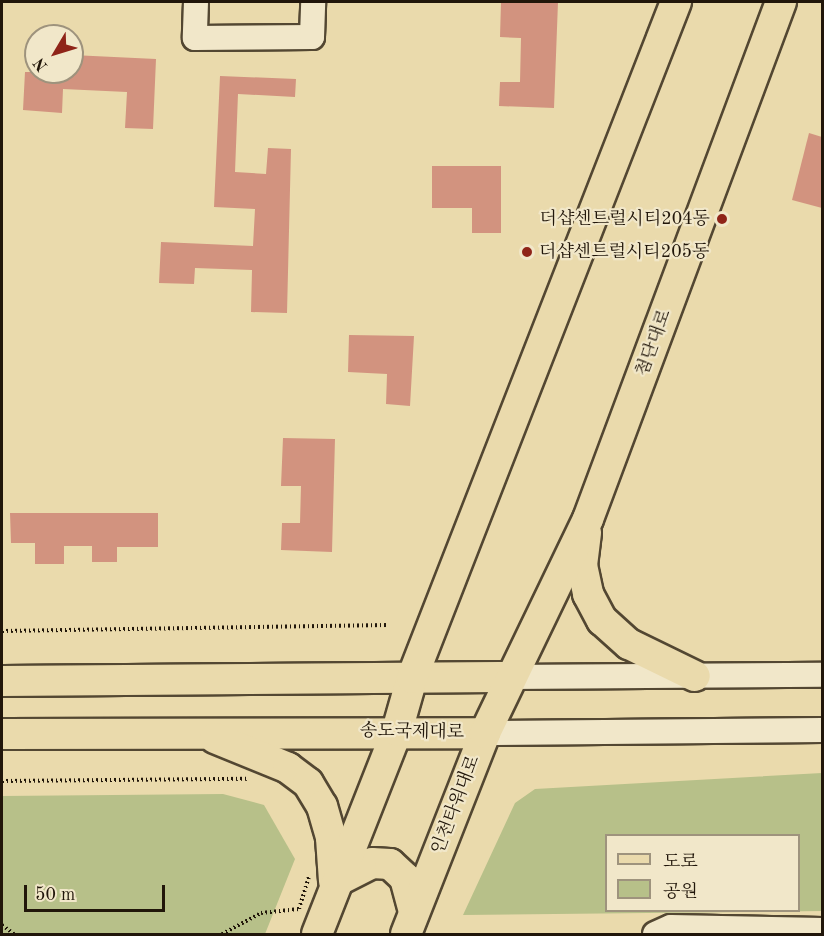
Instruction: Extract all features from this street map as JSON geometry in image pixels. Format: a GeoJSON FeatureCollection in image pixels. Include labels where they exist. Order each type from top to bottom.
{"type":"FeatureCollection","features":[{"type":"Feature","properties":{"kind":"main road"},"geometry":{"type":"LineString","coordinates":[[318,934],[397,731],[412,678],[676,2]]}},
{"type":"Feature","properties":{"kind":"main road","name":"첨단대로"},"geometry":{"type":"LineString","coordinates":[[509,677],[588,519],[781,2]]}},
{"type":"Feature","properties":{"kind":"main road"},"geometry":{"type":"LineString","coordinates":[[588,519],[582,565],[588,594],[602,620],[629,644],[695,676]]}},
{"type":"Feature","properties":{"kind":"main road"},"geometry":{"type":"LineString","coordinates":[[2,681],[509,677]]}},
{"type":"Feature","properties":{"kind":"main road","name":"인천타워대로"},"geometry":{"type":"LineString","coordinates":[[410,923],[484,733],[509,677]]}},
{"type":"Feature","properties":{"kind":"main road","name":"송도국제대로"},"geometry":{"type":"LineString","coordinates":[[2,734],[397,731],[484,733]]}},
{"type":"Feature","properties":{"kind":"main road"},"geometry":{"type":"LineString","coordinates":[[201,733],[288,768],[308,783],[322,806],[332,838],[336,886]]}},
{"type":"Feature","properties":{"kind":"main road"},"geometry":{"type":"LineString","coordinates":[[336,886],[372,863],[390,864],[405,878],[410,923]]}},
{"type":"Feature","properties":{"kind":"street"},"geometry":{"type":"LineString","coordinates":[[196,2],[195,38],[312,37],[313,2]]}},
{"type":"Feature","properties":{"kind":"street"},"geometry":{"type":"LineString","coordinates":[[509,677],[822,675]]}},
{"type":"Feature","properties":{"kind":"street","name":"송도국제대로"},"geometry":{"type":"LineString","coordinates":[[484,733],[822,730]]}},
{"type":"Feature","properties":{"kind":"street"},"geometry":{"type":"LineString","coordinates":[[655,934],[671,927],[822,930]]}},
{"type":"Feature","properties":{"kind":"path"},"geometry":{"type":"LineString","coordinates":[[2,631],[388,625]]}},
{"type":"Feature","properties":{"kind":"path"},"geometry":{"type":"LineString","coordinates":[[2,781],[254,779]]}},
{"type":"Feature","properties":{"kind":"path"},"geometry":{"type":"LineString","coordinates":[[222,934],[261,913],[299,909],[311,868]]}},
{"type":"Feature","properties":{"kind":"path"},"geometry":{"type":"LineString","coordinates":[[2,925],[14,934]]}},
{"type":"Feature","properties":{"kind":"green space"},"geometry":{"type":"Polygon","coordinates":[[[822,773],[822,911],[800,911],[800,834],[605,834],[605,912],[732,912],[463,915],[515,803],[535,789],[822,773]]]}},
{"type":"Feature","properties":{"kind":"green space"},"geometry":{"type":"Polygon","coordinates":[[[223,794],[264,805],[295,859],[265,934],[2,934],[2,796],[223,794]]]}},
{"type":"Feature","properties":{"kind":"building"},"geometry":{"type":"Polygon","coordinates":[[[501,2],[558,2],[554,108],[499,106],[500,82],[520,82],[521,38],[500,37],[501,2]]]}},
{"type":"Feature","properties":{"kind":"building"},"geometry":{"type":"Polygon","coordinates":[[[84,56],[156,59],[153,129],[125,128],[127,92],[63,89],[62,113],[23,110],[24,84],[84,84],[84,56]]]}},
{"type":"Feature","properties":{"kind":"building"},"geometry":{"type":"Polygon","coordinates":[[[220,76],[296,79],[295,97],[238,94],[235,172],[266,174],[268,148],[291,149],[287,313],[251,312],[252,270],[195,268],[194,284],[159,283],[161,242],[253,246],[255,209],[214,207],[220,76]]]}},
{"type":"Feature","properties":{"kind":"building"},"geometry":{"type":"Polygon","coordinates":[[[809,133],[822,137],[822,208],[792,200],[809,133]]]}},
{"type":"Feature","properties":{"kind":"building"},"geometry":{"type":"Polygon","coordinates":[[[432,166],[501,166],[501,233],[472,233],[472,208],[432,208],[432,166]]]}},
{"type":"Feature","properties":{"kind":"building"},"geometry":{"type":"Polygon","coordinates":[[[349,335],[414,336],[410,406],[386,404],[387,374],[348,372],[349,335]]]}},
{"type":"Feature","properties":{"kind":"building"},"geometry":{"type":"Polygon","coordinates":[[[283,438],[335,439],[332,552],[281,550],[282,523],[300,523],[301,486],[281,486],[283,438]]]}},
{"type":"Feature","properties":{"kind":"building"},"geometry":{"type":"Polygon","coordinates":[[[10,513],[158,513],[158,547],[117,547],[117,562],[92,562],[92,546],[64,546],[64,564],[35,564],[35,543],[11,543],[10,513]]]}},
{"type":"Feature","properties":{"kind":"place","name":"더샵센트럴시티204동"},"geometry":{"type":"Point","coordinates":[722,219]}},
{"type":"Feature","properties":{"kind":"place","name":"더샵센트럴시티205동"},"geometry":{"type":"Point","coordinates":[527,252]}}]}
